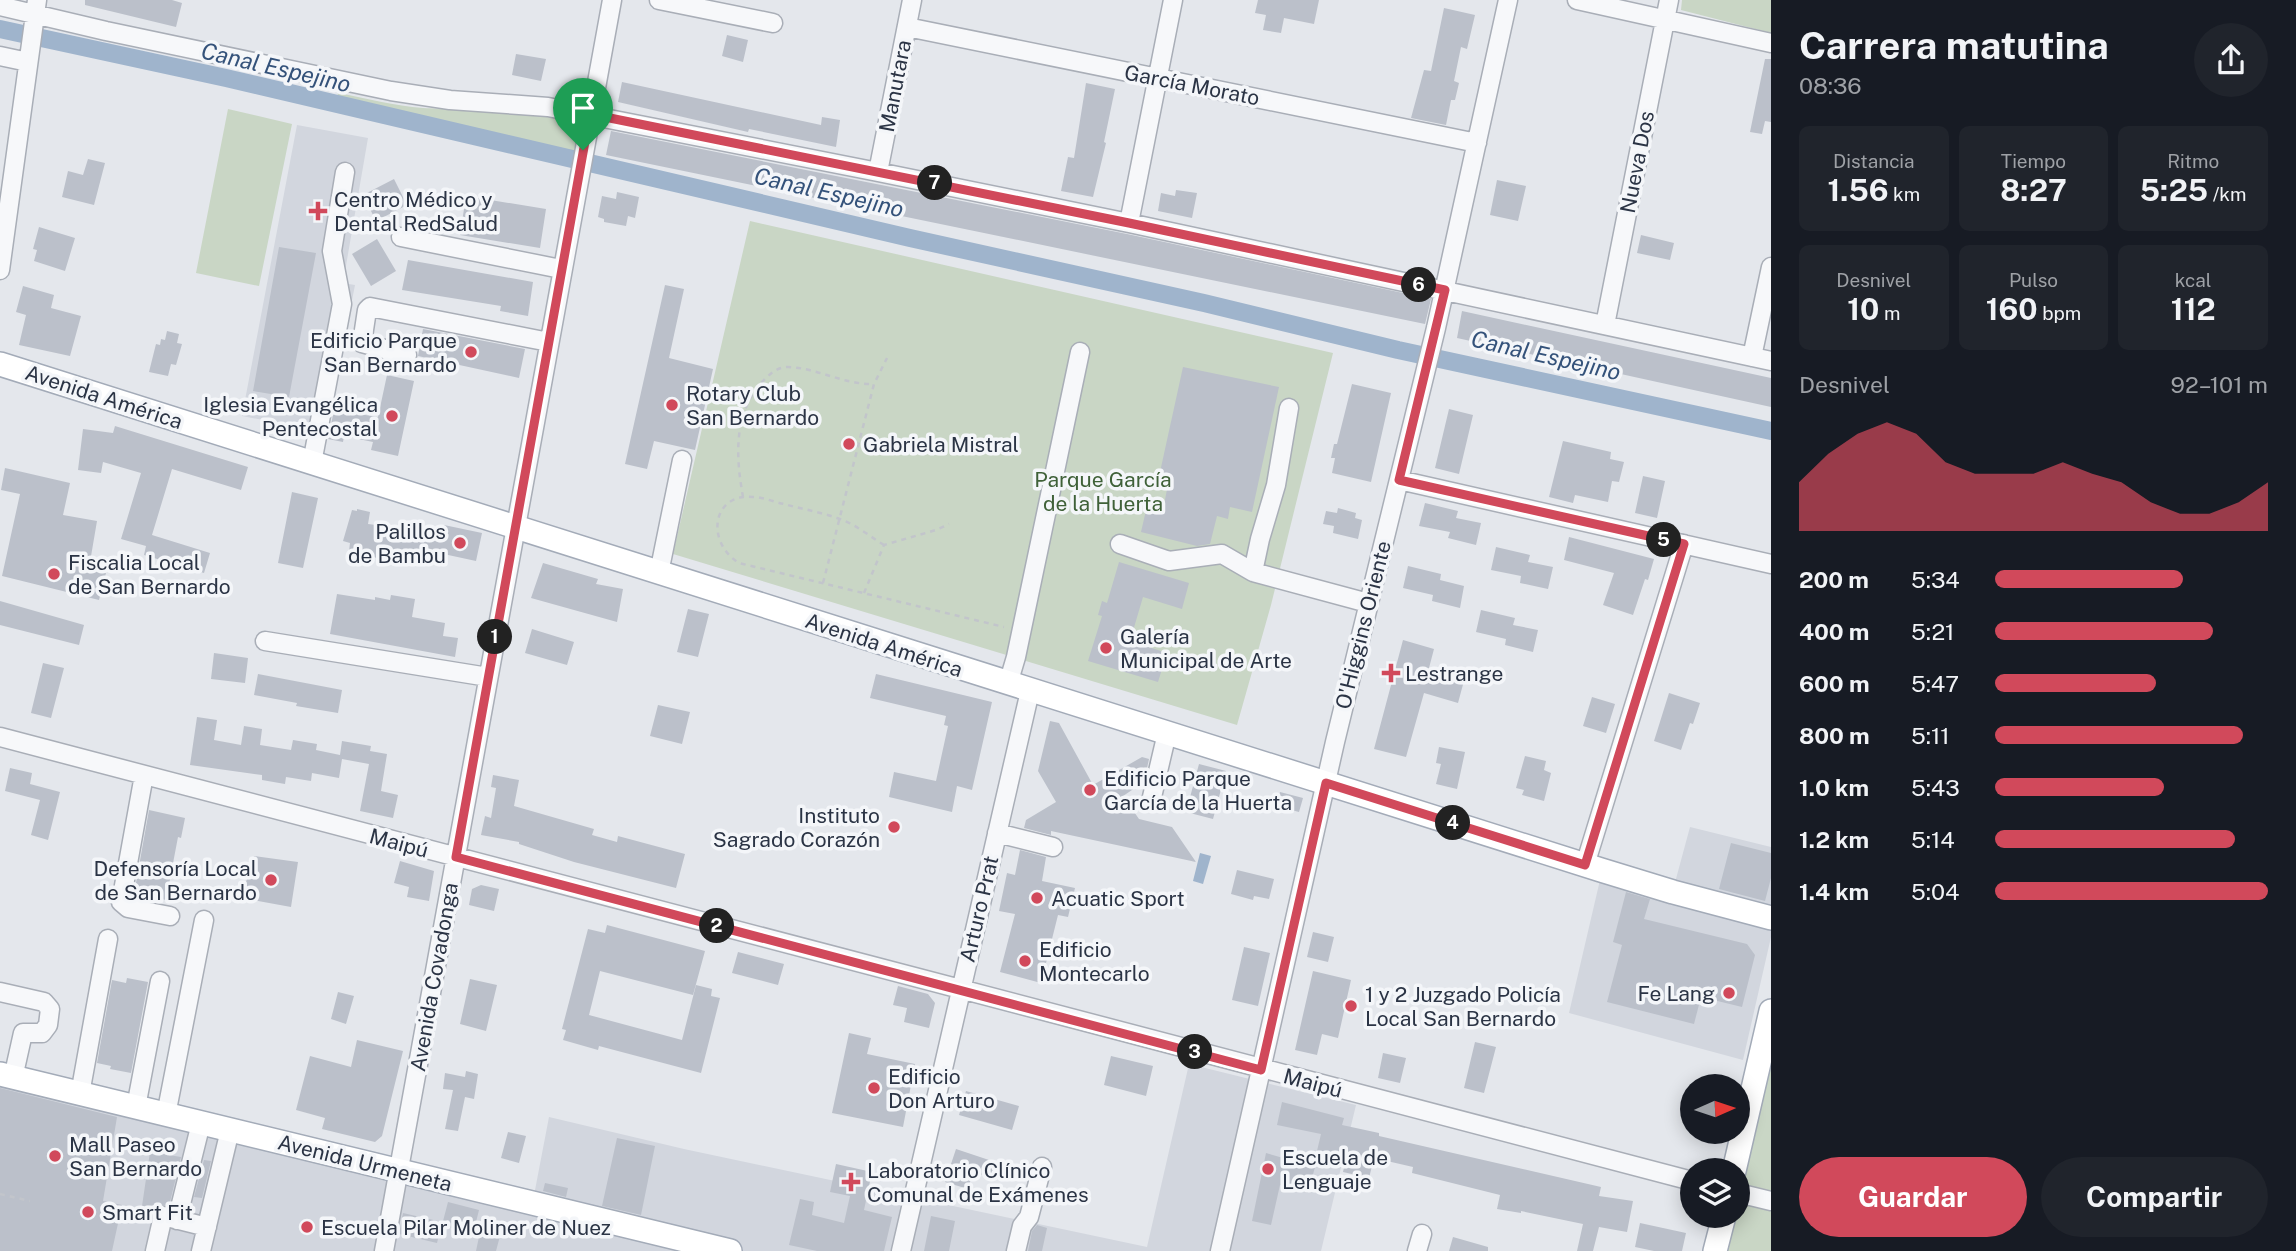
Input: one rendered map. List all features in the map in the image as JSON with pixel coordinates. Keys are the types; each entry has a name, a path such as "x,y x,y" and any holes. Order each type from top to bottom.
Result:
{"main road":[{"name":"Avenida América","path":"0,364 1585,865 1771,918"},
{"path":"1737,1158 1771,1011"},
{"name":"Avenida Urmeneta","path":"7,1076 730,1251"},
{"path":"1715,1251 1721,1228"}],"street":[{"name":"Avenida Covadonga","path":"384,1251 612,0"},
{"path":"659,0 773,23"},
{"name":"Manutara","path":"878,172 912,0"},
{"path":"1129,223 1173,0"},
{"name":"O'Higgins Oriente","path":"1220,1251 1368,603 1445,290 1508,0"},
{"path":"1577,0 1771,43"},
{"name":"Nueva Dos","path":"1605,325 1669,0"},
{"path":"0,6 391,91 471,102 534,105 590,114 1129,223 1771,361"},
{"path":"0,270 35,12"},
{"name":"García Morato","path":"907,27 1477,142"},
{"path":"0,56 29,60"},
{"path":"312,463 342,304 332,251 345,172"},
{"path":"401,237 561,269"},
{"path":"1752,357 1771,267"},
{"path":"407,355 362,343 370,307 548,342"},
{"name":"Arturo Prat","path":"901,1251 997,833 1019,687 1021,631 1080,352"},
{"path":"1253,572 1276,485 1289,408"},
{"path":"659,573 682,460"},
{"path":"1399,480 1771,564"},
{"path":"1120,544 1170,561 1222,554 1253,572 1368,603"},
{"path":"1585,865 1684,544"},
{"path":"265,641 488,677"},
{"path":"1152,797 1167,733"},
{"name":"Maipú","path":"0,737 1680,1178"},
{"path":"144,775 121,902 128,908 170,916"},
{"path":"997,833 1053,847"},
{"path":"166,1115 204,920"},
{"path":"79,1094 108,939"},
{"path":"136,1107 160,981"},
{"path":"0,992 44,1002 50,1009 48,1025 42,1033 23,1033 7,1076"},
{"path":"177,1220 201,1123"},
{"path":"201,1251 230,1130"},
{"path":"1016,1251 1022,1226 1029,1217 1042,1167"},
{"path":"1750,1196 1771,1201"},
{"path":"155,1251 163,1216 207,1227"}],"path":[{"path":"823,583 874,384 887,358"},
{"path":"743,497 738,465 740,426 746,405 770,374 781,368 792,367 845,382 874,384"},
{"path":"949,524 884,545 838,518 753,496 728,503 719,518 717,530 723,550 739,563 1021,631"},
{"path":"864,593 884,545"},
{"path":"0,1194 30,1201"}],"shaded area":[{"name":"Centro Médico y Dental RedSalud","path":"297,125 368,138 343,283 355,285 326,432 242,416"},
{"path":"1690,827 1771,847 1771,937 1743,1060 1569,1013 1600,880 1670,901"},
{"path":"1189,1064 1356,1105 1321,1251 0,1251 0,1082 531,1211 549,1117 684,1149 1147,1247"}],"green space":[{"path":"1682,0 1771,0 1771,33 1681,10"},
{"path":"338,93 412,107 542,113 572,122 577,128 577,140 574,152 336,103"},
{"path":"228,109 292,124 259,286 196,273"},
{"name":"Parque García de la Huerta","path":"750,221 1333,353 1271,605 1237,725 673,554"},
{"path":"1771,1047 1771,1251 1723,1251 1728,1228 1750,1228 1750,1158 1745,1158"}],"water":[{"path":"1200,853 1211,856 1203,884 1193,881"}],"building":[{"path":"85,0 172,0 182,3 176,27 85,5"},
{"path":"1258,0 1319,0 1314,24 1284,18 1281,33 1263,30 1266,15 1255,13"},
{"path":"1444,8 1475,15 1467,49 1461,47 1454,81 1459,83 1455,100 1451,100 1446,125 1411,118 1424,70 1431,71"},
{"path":"727,35 748,40 743,62 722,56"},
{"path":"516,54 546,59 541,81 512,75"},
{"path":"1765,59 1771,59 1771,122 1765,121 1762,134 1750,132"},
{"path":"622,82 821,125 822,117 840,120 836,147 749,129 748,132 618,102"},
{"path":"1086,83 1115,89 1093,197 1061,191 1068,157 1074,158"},
{"path":"611,131 1127,234 1431,299 1425,324 606,155"},
{"path":"88,159 105,163 94,205 62,197 68,171 83,175"},
{"path":"394,179 407,205 376,221 363,195"},
{"path":"1497,180 1526,186 1518,221 1490,215"},
{"path":"1176,190 1197,193 1192,218 1158,211 1161,193 1175,196"},
{"path":"617,192 639,197 635,218 628,216 626,226 604,222 604,219 598,217 602,196 616,199"},
{"path":"466,196 546,209 540,248 460,235"},
{"path":"39,227 75,238 65,271 34,261 37,250 33,249"},
{"path":"1641,235 1674,243 1670,260 1637,253"},
{"path":"377,239 396,271 371,286 352,254"},
{"path":"279,247 316,253 289,397 253,391"},
{"path":"408,260 533,282 528,316 500,311 501,306 402,290"},
{"name":"Rotary Club San Bernardo","path":"665,285 684,289 669,358 713,369 695,450 654,441 647,469 625,464"},
{"path":"23,286 54,295 51,308 81,316 70,356 19,345 26,315 16,312"},
{"path":"1462,311 1771,378 1771,407 1457,338"},
{"name":"Edificio Parque San Bernardo","path":"423,329 525,349 519,378 418,356"},
{"path":"167,331 179,334 177,343 182,344 176,365 171,364 168,376 149,372 156,344 160,345 161,339 165,340"},
{"path":"1183,367 1279,387 1252,512 1230,507 1228,519 1217,516 1210,544 1197,546 1141,532 1147,506 1163,510 1170,474 1160,472"},
{"name":"Iglesia Evangélica Pentecostal","path":"387,375 414,381 398,456 371,450 373,442 344,436 343,442 328,439 334,410 378,417"},
{"path":"1352,384 1391,393 1371,482 1332,473 1334,444 1337,444"},
{"path":"1449,409 1473,415 1459,474 1435,468"},
{"path":"115,426 248,467 241,490 172,469 152,535 210,553 204,573 144,555 146,546 121,539 141,473 103,462 101,473 78,470 83,429 113,433"},
{"path":"1563,441 1611,452 1610,459 1624,462 1619,482 1612,481 1608,502 1575,495 1573,503 1549,497"},
{"path":"5,468 70,483 63,515 97,521 89,568 106,573 99,600 2,576 20,494 1,490"},
{"path":"1643,476 1665,481 1657,518 1635,513"},
{"path":"292,492 318,498 303,568 278,563"},
{"path":"1425,503 1458,511 1456,518 1481,523 1476,545 1448,538 1450,532 1419,526"},
{"path":"1338,508 1356,513 1355,518 1362,520 1358,539 1333,533 1334,526 1323,524 1326,511 1337,513"},
{"path":"352,510 370,512 368,524 443,531 444,525 482,533 476,561 425,550 417,551 416,564 349,551 350,543 343,541"},
{"path":"1569,537 1654,559 1633,615 1603,605 1614,573 1564,560"},
{"path":"1496,547 1530,555 1528,562 1553,567 1548,589 1520,583 1521,576 1491,570"},
{"path":"1119,562 1189,583 1182,609 1143,597 1130,641 1167,653 1158,682 1088,661 1102,616 1098,615 1102,601 1107,603"},
{"path":"543,563 598,579 596,584 623,589 617,622 531,598"},
{"path":"1408,566 1441,574 1440,580 1464,586 1460,608 1432,601 1433,595 1403,588"},
{"path":"337,594 375,600 375,597 390,600 391,595 415,599 412,617 445,623 443,636 458,638 455,657 330,634"},
{"path":"0,601 84,625 79,645 0,625"},
{"path":"688,609 709,614 698,657 677,652"},
{"path":"1481,610 1515,618 1513,625 1538,630 1533,652 1505,645 1506,639 1476,632"},
{"path":"532,629 574,642 567,665 525,653"},
{"path":"1403,640 1434,649 1429,668 1465,677 1458,703 1424,693 1406,757 1374,749"},
{"path":"214,653 248,658 245,683 211,679"},
{"path":"43,663 64,668 51,718 31,713"},
{"path":"258,674 342,690 338,713 254,695"},
{"path":"876,674 992,702 972,790 957,786 952,812 889,797 894,772 936,781 948,726 944,725 946,716 870,698"},
{"path":"1669,693 1700,703 1681,750 1654,741"},
{"path":"1592,697 1615,704 1606,733 1583,726"},
{"path":"658,705 690,712 682,744 650,736"},
{"path":"197,717 217,720 214,740 241,745 244,726 262,729 260,745 291,750 293,740 317,744 316,750 340,755 342,741 371,746 370,751 387,754 381,791 398,795 393,818 360,811 369,764 342,759 339,778 312,773 311,781 286,777 285,784 262,780 262,775 190,765"},
{"name":"Edificio Parque García de la Huerta","path":"1050,721 1059,723 1093,785 1142,757 1149,759 1144,782 1123,796 1139,819 1172,827 1196,862 1051,831 1051,835 1024,828 1026,820 1056,802 1038,771"},
{"path":"1439,747 1465,752 1457,789 1436,784 1441,764 1436,763"},
{"path":"1525,756 1546,761 1544,770 1551,773 1544,801 1522,795 1524,790 1516,788"},
{"path":"1199,764 1226,771 1213,819 1186,812"},
{"path":"10,768 32,773 30,784 60,792 48,840 31,835 40,800 5,791"},
{"path":"493,775 519,780 514,806 594,829 592,835 617,842 618,836 685,854 676,888 574,862 519,842 481,835 485,816 491,818 496,788 491,787"},
{"path":"1280,792 1303,798 1299,812 1276,806"},
{"path":"149,810 185,818 181,838 178,837 166,900 134,894"},
{"path":"1731,843 1771,853 1771,878 1765,901 1719,889"},
{"path":"1020,850 1046,857 1042,881 1075,888 1068,917 1058,915 1041,983 1000,972 1015,914 999,911 1007,873 1015,875"},
{"name":"Defensoría Local de San Bernardo","path":"254,856 298,862 291,907 241,898"},
{"path":"400,861 434,871 429,901 407,897 409,887 394,883"},
{"path":"1237,870 1274,879 1269,899 1254,896 1253,900 1231,894"},
{"path":"481,885 499,889 494,911 469,905 472,889"},
{"path":"1626,892 1650,899 1644,919 1747,944 1755,955 1742,1007 1701,997 1694,1024 1607,1002 1622,945 1613,942"},
{"path":"607,925 705,951 693,995 600,971 589,1015 682,1040 696,985 712,989 711,996 720,998 701,1073 599,1046 598,1050 563,1040 566,1030 562,1029 588,929 605,933"},
{"path":"1313,932 1334,937 1328,962 1307,957"},
{"path":"1244,947 1270,953 1258,1006 1232,1000"},
{"path":"738,952 784,964 778,985 732,973"},
{"path":"1313,971 1351,980 1338,1038 1322,1034 1317,1055 1295,1050"},
{"path":"127,978 148,982 131,1073 97,1063 112,980 126,983"},
{"path":"470,979 497,985 486,1031 460,1024"},
{"path":"898,986 928,994 935,1003 929,1028 904,1022 907,1008 893,1005"},
{"path":"338,992 354,996 346,1024 331,1019"},
{"name":"Edificio Don Arturo","path":"849,1033 871,1038 867,1054 915,1064 903,1127 832,1113"},
{"path":"357,1040 403,1051 382,1136 375,1142 322,1129 325,1118 296,1110 310,1056 351,1067"},
{"path":"1475,1042 1496,1047 1484,1093 1464,1088"},
{"path":"1383,1053 1406,1058 1400,1083 1378,1078"},
{"path":"1111,1056 1153,1066 1146,1096 1104,1085"},
{"path":"466,1071 478,1074 474,1099 465,1097 458,1131 445,1129 453,1090 443,1089 445,1073 465,1077"},
{"name":"Mall Paseo San Bernardo","path":"0,1088 117,1117 103,1201 122,1205 112,1251 0,1251"},
{"path":"966,1091 1019,1106 1012,1130 959,1115"},
{"path":"1282,1102 1344,1118 1342,1125 1379,1133 1379,1136 1601,1187 1599,1196 1633,1201 1627,1232 1599,1227 1593,1251 1577,1251 1583,1224 1521,1211 1497,1209 1500,1195 1412,1173 1413,1167 1374,1158 1369,1178 1343,1172 1346,1158 1317,1151 1321,1134 1277,1125"},
{"path":"508,1132 526,1136 519,1163 501,1158"},
{"path":"617,1138 655,1146 641,1215 602,1206"},
{"path":"956,1149 998,1163 993,1178 973,1172 968,1189 945,1182"},
{"path":"150,1152 181,1157 169,1206 142,1206"},
{"path":"1266,1153 1315,1167 1308,1193 1280,1185 1271,1225 1252,1221"},
{"path":"204,1160 211,1161 202,1198 194,1197"},
{"path":"836,1164 872,1172 864,1210 892,1217 884,1251 817,1251 789,1245 800,1199 814,1202 812,1215 844,1223 850,1196 830,1192"},
{"path":"545,1183 568,1188 566,1197 543,1191"},
{"path":"448,1202 479,1210 473,1234 442,1225"},
{"path":"403,1213 442,1222 437,1243 399,1234"},
{"path":"931,1216 955,1221 949,1251 924,1251"},
{"path":"1640,1223 1686,1233 1682,1251 1654,1251 1635,1247"},
{"path":"1037,1225 1047,1228 1042,1251 1028,1251 1032,1231"},
{"path":"480,1232 500,1236 496,1251 476,1251"},
{"path":"1453,1237 1488,1247 1488,1251 1449,1251"}],"waterway":[{"name":"Canal Espejino","path":"0,29 226,78 1398,350 1771,431"}],"place":[{"name":"Centro Médico y Dental RedSalud","path":"318,211"},
{"name":"Edificio Parque San Bernardo","path":"471,352"},
{"name":"Rotary Club San Bernardo","path":"672,405"},
{"name":"Iglesia Evangélica Pentecostal","path":"392,416"},
{"name":"Gabriela Mistral","path":"849,444"},
{"name":"Palillos de Bambu","path":"460,543"},
{"name":"Fiscalia Local de San Bernardo","path":"54,574"},
{"name":"Galería Municipal de Arte","path":"1106,648"},
{"name":"Lestrange","path":"1391,673"},
{"name":"Edificio Parque García de la Huerta","path":"1090,790"},
{"name":"Instituto Sagrado Corazón","path":"894,827"},
{"name":"Defensoría Local de San Bernardo","path":"271,880"},
{"name":"Acuatic Sport","path":"1037,898"},
{"name":"Edificio Montecarlo","path":"1025,961"},
{"name":"Fe Lang","path":"1729,993"},
{"name":"1 y 2 Juzgado Policía Local San Bernardo","path":"1351,1006"},
{"name":"Edificio Don Arturo","path":"874,1088"},
{"name":"Mall Paseo San Bernardo","path":"55,1156"},
{"name":"Escuela de Lenguaje","path":"1268,1169"},
{"name":"Laboratorio Clínico Comunal de Exámenes","path":"851,1182"},
{"name":"Smart Fit","path":"88,1212"},
{"name":"Escuela Pilar Moliner de Nuez","path":"307,1227"}],"route":[{"path":"590,114 1445,290 1399,480 1684,544 1585,865 1326,783 1261,1070 456,857 583,150 590,114"}]}
